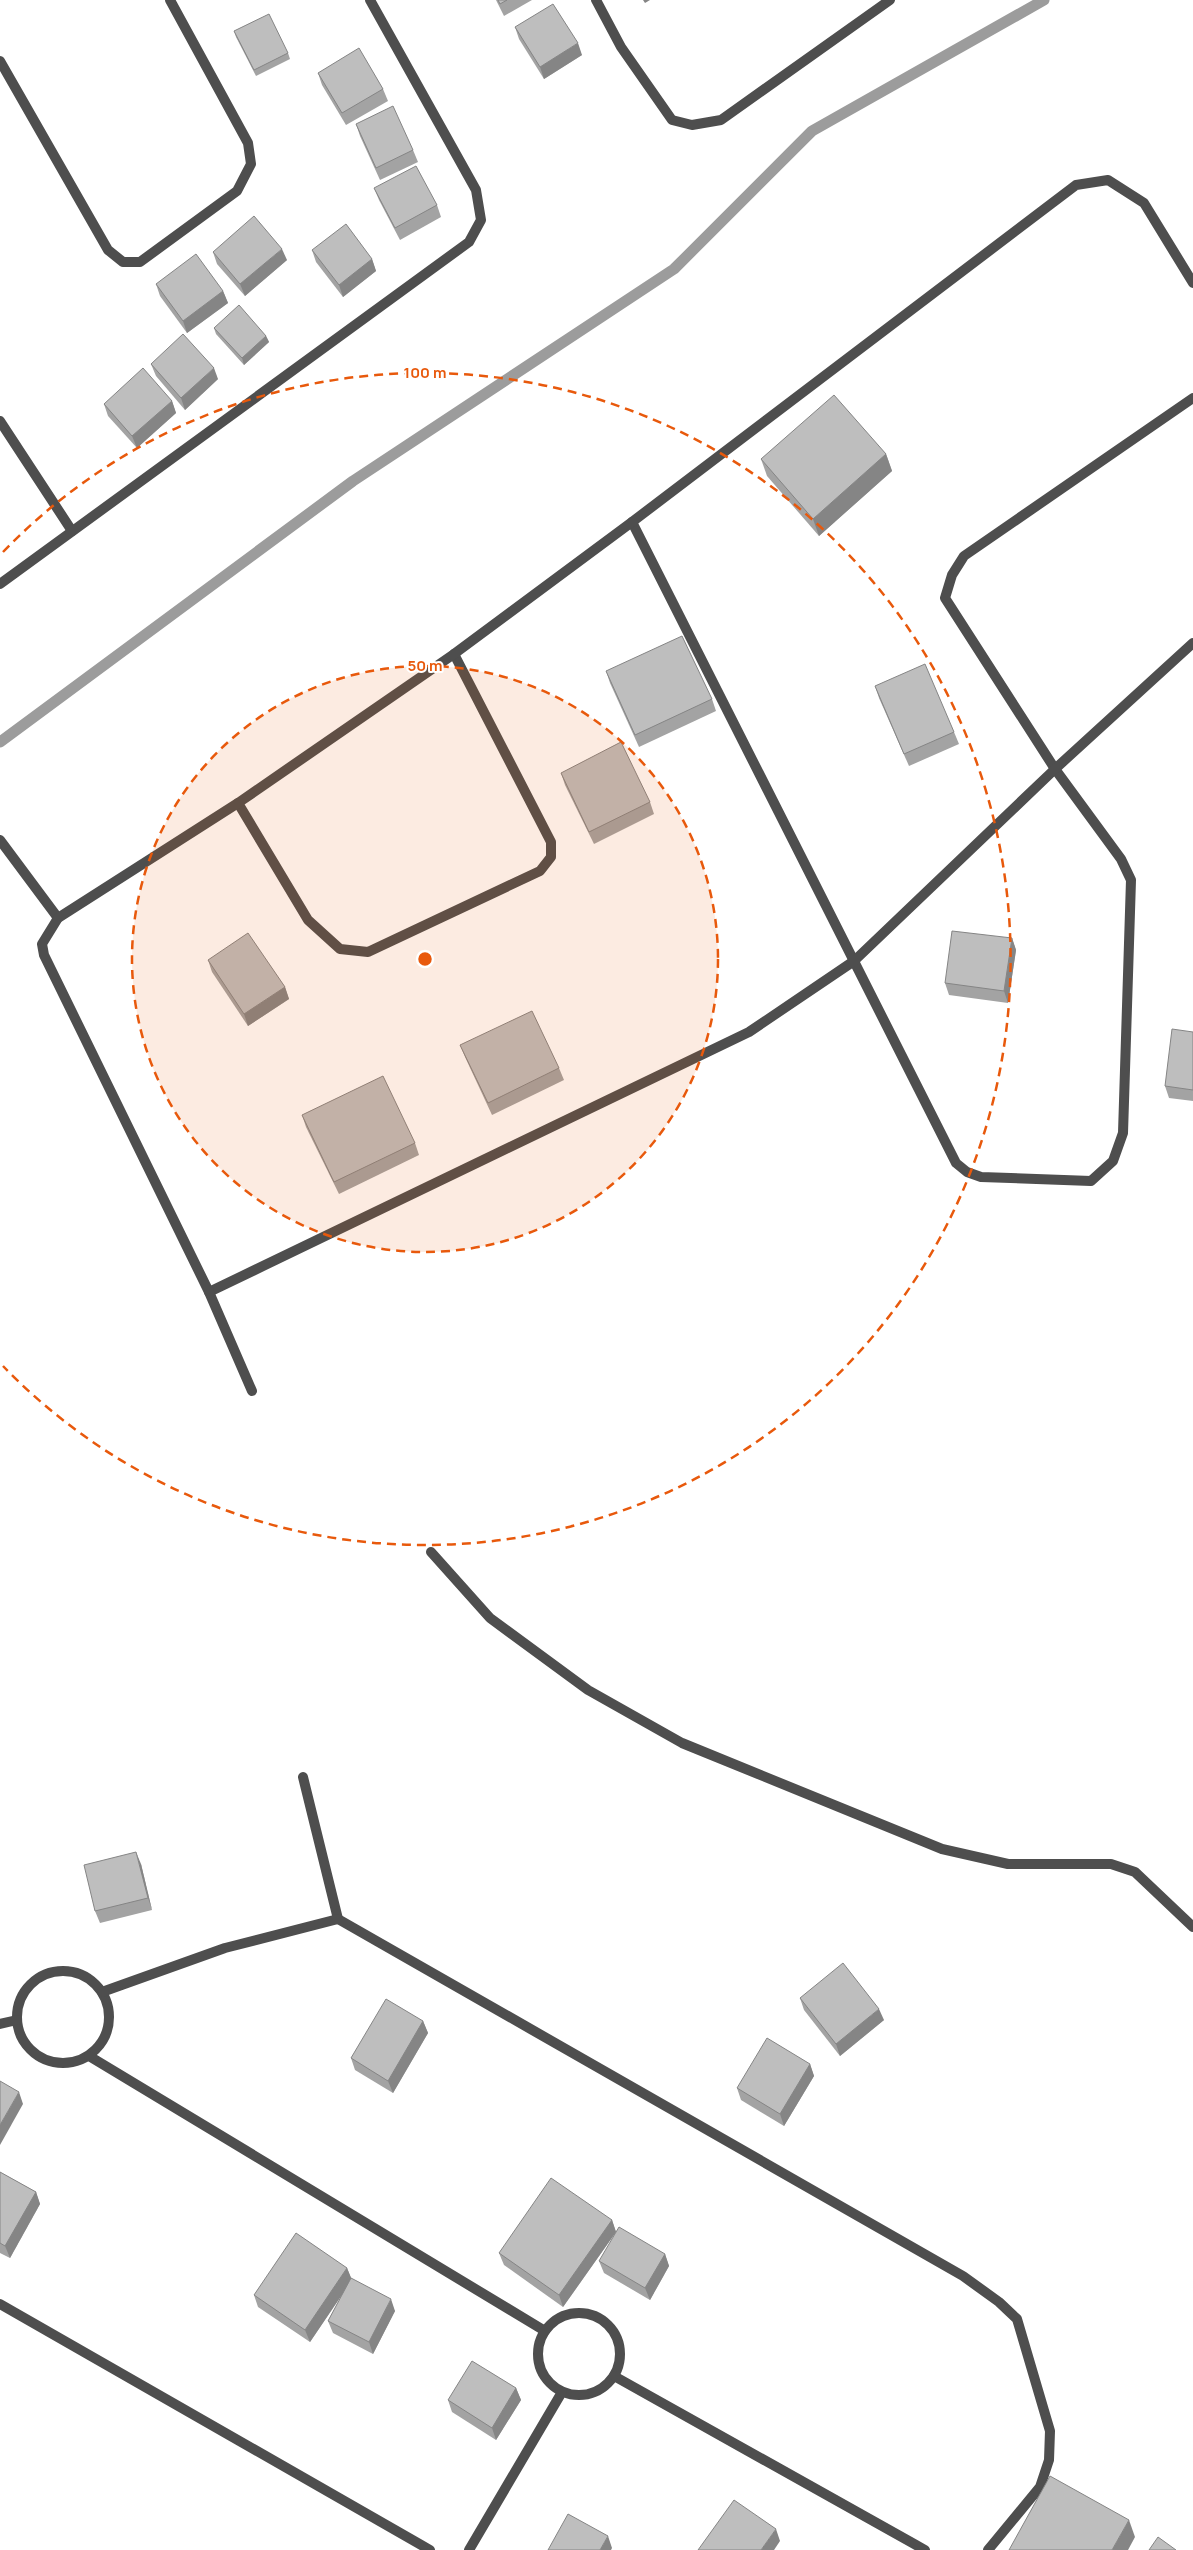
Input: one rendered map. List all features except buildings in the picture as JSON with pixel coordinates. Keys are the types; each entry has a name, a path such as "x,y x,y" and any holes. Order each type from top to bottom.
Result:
{"street":[{"path":"0,61 108,250 123,262 140,262 237,191 251,164 248,142 170,0"},
{"path":"0,584 469,242 481,220 476,190 370,0"},
{"path":"596,0 621,46 672,120 692,125 721,120 890,0"},
{"path":"252,1392 210,1292 44,955 42,944 58,918 238,803 454,654 632,522 1076,185 1108,180 1144,203 1193,283"},
{"path":"632,522 956,1163 967,1172 981,1177 1091,1181 1113,1161 1123,1133 1131,880 1121,859 1055,769 945,598 952,575 964,556 1193,398"},
{"path":"0,421 72,531"},
{"path":"210,1292 749,1032 854,961 1055,769 1193,643"},
{"path":"238,803 308,920 340,949 368,952 540,872 551,857 551,842 454,654"},
{"path":"0,840 58,918"},
{"path":"431,1552 490,1618 588,1690 682,1742 942,1849 1008,1864 1111,1864 1134,1872 1193,1927"},
{"path":"303,1777 338,1919"},
{"path":"102,1992 225,1948 338,1919 963,2276 999,2302 1017,2319 1050,2431 1049,2460 1040,2487 988,2550"},
{"path":"64,1970 92,1980 102,1992 108,2004 108,2026 100,2046 89,2056 77,2062 63,2064 49,2061 37,2055 27,2046 20,2033 17,2020 19,2005 25,1991 36,1980 49,1973 64,1970"},
{"path":"0,2024 17,2020"},
{"path":"89,2056 545,2331"},
{"path":"0,2304 430,2550"},
{"path":"581,2313 595,2316 607,2324 616,2336 620,2349 619,2363 614,2376 596,2392 585,2395 562,2392 550,2384 542,2372 538,2359 539,2344 545,2331 554,2322 567,2315 581,2313"},
{"path":"614,2376 925,2550"},
{"path":"469,2550 562,2392"}],"waterway":[{"path":"0,742 353,481 674,269 812,131 1044,0"}]}
